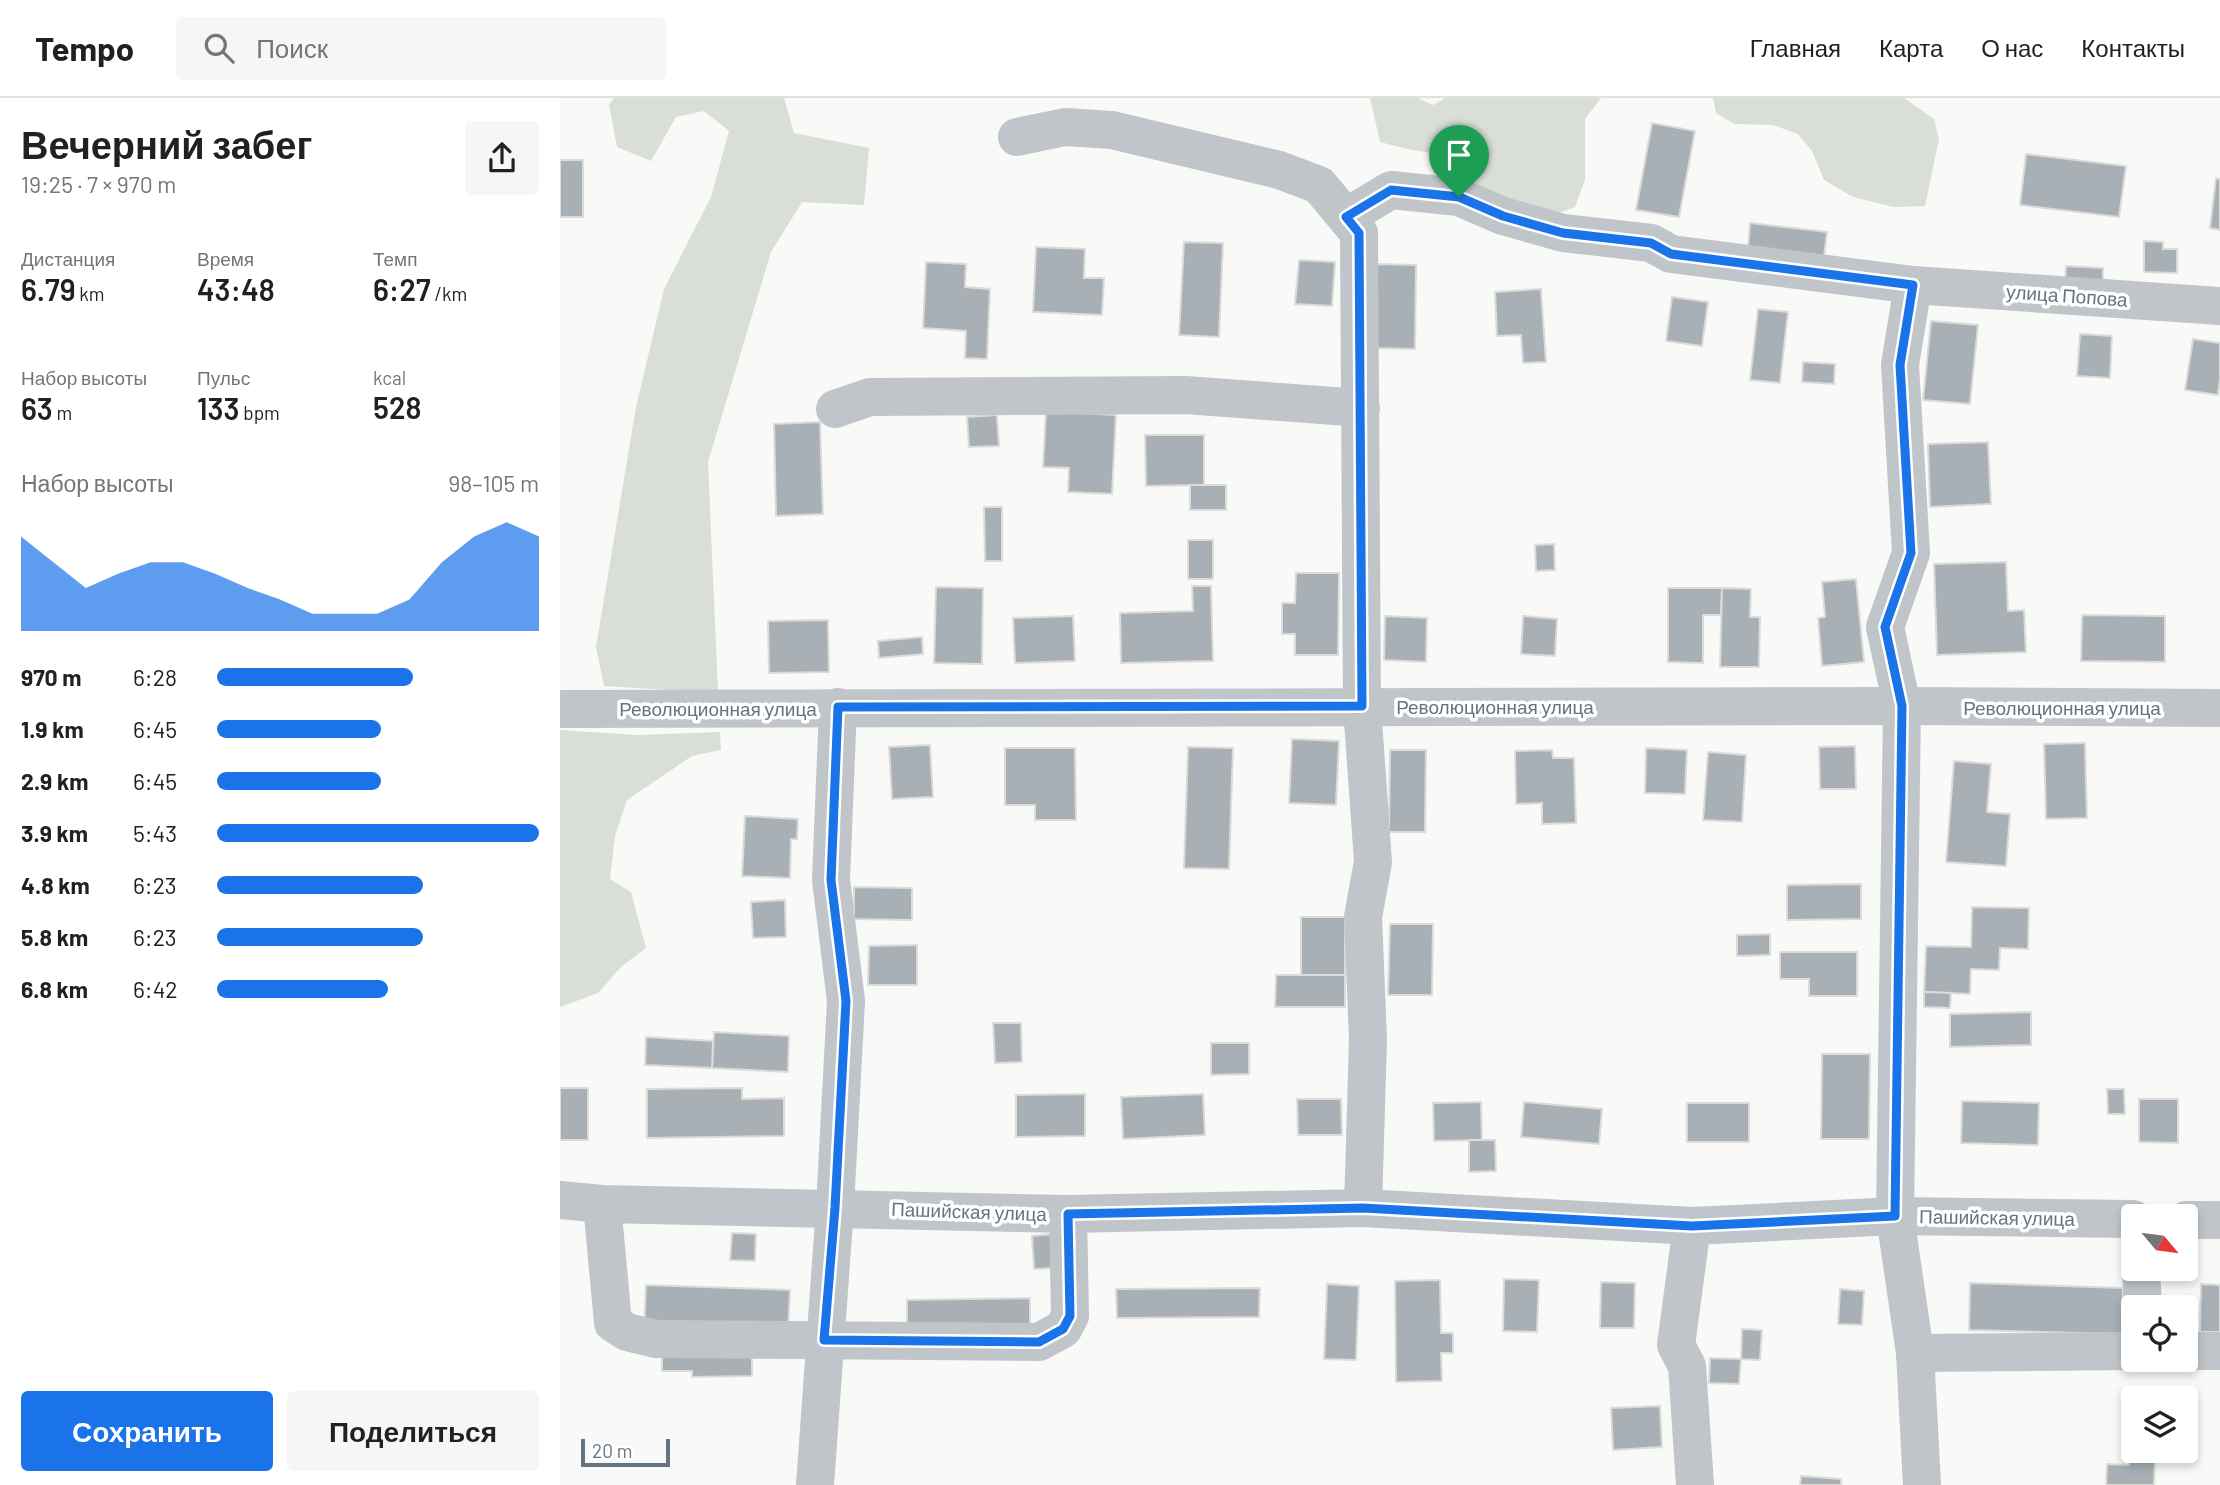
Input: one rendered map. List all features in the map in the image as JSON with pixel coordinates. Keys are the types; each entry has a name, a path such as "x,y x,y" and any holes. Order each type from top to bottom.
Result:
{"street":[{"path":"1017,138 1065,127 1111,130 1279,170 1320,185 1359,233 1362,706 1373,862 1363,917 1368,1038 1363,1208"},
{"name":"улица Попова","path":"1346,217 1391,190 1459,197 1503,216 1563,233 1651,243 1671,254 1913,285 2220,306"},
{"path":"1913,285 1900,365 1911,553 1885,627 1902,706 1895,1216 1915,1353 1922,1485"},
{"path":"835,409 870,397 1185,395 1361,408"},
{"name":"Революционная улица","path":"560,709 1362,706 2220,708"},
{"path":"814,1485 835,1208 846,1001 831,880 838,707"},
{"name":"Пашийская улица","path":"560,1200 602,1204 1068,1214 1363,1208 1692,1226 1895,1216 2121,1219"},
{"path":"602,1204 613,1323 627,1332 656,1339 1039,1342 1063,1329 1070,1316 1068,1214"},
{"path":"2198,1220 2220,1220"},
{"path":"1692,1226 1676,1345 1687,1366 1695,1485"},
{"path":"1915,1353 2121,1351"},
{"path":"2198,1351 2220,1351"}],"shaded area":[{"path":"614,98 784,98 794,133 869,148 864,205 802,202 771,252 708,462 718,693 604,686 596,647 636,407 664,289 711,197 729,131 704,111 676,117 651,161 617,147 609,105"},
{"path":"1370,98 1418,98 1433,105 1445,98 1601,98 1585,119 1585,180 1575,207 1545,218 1507,210 1449,156 1380,142"},
{"path":"1713,98 1904,98 1934,119 1939,139 1925,206 1894,207 1853,197 1824,180 1812,151 1798,134 1773,125 1734,124 1716,113"},
{"path":"560,730 637,735 720,732 721,750 692,756 627,800 615,836 610,879 631,892 646,948 622,966 598,993 560,1007"}],"building":[{"path":"1652,123 1695,131 1679,217 1636,210"},
{"path":"2026,154 2126,166 2119,217 2020,205"},
{"path":"560,160 583,160 583,217 560,217"},
{"path":"2216,178 2220,179 2220,230 2210,228"},
{"path":"1750,223 1827,232 1824,257 1748,248"},
{"path":"2144,241 2163,242 2163,249 2177,249 2177,273 2144,272"},
{"path":"1184,242 1223,243 1219,337 1179,335"},
{"path":"1036,247 1085,249 1084,278 1104,278 1102,315 1033,312"},
{"path":"1299,260 1335,262 1332,306 1295,304"},
{"path":"926,262 966,264 965,287 990,289 987,359 965,358 966,331 923,328"},
{"path":"1376,264 1416,265 1415,349 1375,348"},
{"path":"2066,266 2103,268 2103,286 2065,284"},
{"path":"1541,289 1546,362 1523,363 1521,335 1497,336 1495,292"},
{"path":"1672,297 1708,302 1702,346 1666,341"},
{"path":"1758,309 1788,312 1780,383 1750,380"},
{"path":"1931,321 1978,325 1970,404 1923,400"},
{"path":"2080,334 2112,336 2110,378 2077,376"},
{"path":"2193,339 2220,343 2218,395 2185,390"},
{"path":"1803,362 1835,364 1834,384 1802,382"},
{"path":"1046,411 1116,415 1112,494 1068,492 1069,468 1043,467"},
{"path":"997,415 999,446 969,447 967,417"},
{"path":"820,422 823,514 776,516 774,424"},
{"path":"1145,435 1204,435 1204,485 1146,486"},
{"path":"1988,442 1991,504 1930,507 1928,444"},
{"path":"1190,485 1226,485 1226,510 1190,510"},
{"path":"984,507 1002,507 1002,561 985,561"},
{"path":"1188,540 1213,540 1213,579 1188,579"},
{"path":"1554,544 1555,570 1536,571 1535,545"},
{"path":"2006,562 2008,611 2024,610 2026,652 1937,655 1934,564"},
{"path":"1296,573 1339,573 1338,655 1295,655 1295,634 1282,634 1282,603 1295,603"},
{"path":"1856,579 1864,662 1822,666 1818,618 1825,617 1822,582"},
{"path":"1192,586 1211,586 1213,661 1121,663 1120,613 1193,611"},
{"path":"936,587 983,588 982,664 934,663"},
{"path":"1668,588 1722,588 1721,615 1703,615 1703,663 1668,662"},
{"path":"1722,588 1751,589 1750,617 1760,617 1759,667 1720,667"},
{"path":"2082,615 2165,616 2165,662 2081,661"},
{"path":"1073,616 1075,661 1015,663 1013,618"},
{"path":"1385,616 1427,618 1426,662 1384,660"},
{"path":"1523,616 1557,619 1555,656 1521,654"},
{"path":"828,620 829,672 769,673 768,621"},
{"path":"922,637 923,654 879,658 878,641"},
{"path":"1292,739 1339,741 1336,805 1289,803"},
{"path":"2085,743 2087,818 2046,819 2044,744"},
{"path":"930,745 933,797 892,799 889,747"},
{"path":"1855,746 1856,789 1820,789 1819,747"},
{"path":"1188,747 1233,748 1229,869 1184,868"},
{"path":"1005,748 1075,748 1076,820 1035,820 1035,805 1005,805"},
{"path":"1646,748 1687,750 1685,794 1645,793"},
{"path":"1390,750 1426,750 1425,832 1389,832"},
{"path":"1552,750 1553,758 1574,758 1576,823 1542,824 1542,803 1516,804 1515,751"},
{"path":"1708,752 1746,755 1742,822 1703,820"},
{"path":"1954,761 1991,764 1987,812 2010,814 2006,866 1946,862"},
{"path":"745,816 798,819 797,839 791,839 790,878 742,876"},
{"path":"1861,884 1861,919 1787,920 1787,885"},
{"path":"854,887 912,888 912,920 854,919"},
{"path":"785,900 786,937 753,938 751,902"},
{"path":"1972,907 2029,908 2028,949 2000,948 1999,970 1971,969 1970,994 1924,992 1926,946 1971,947"},
{"path":"1301,917 1345,917 1345,975 1301,975"},
{"path":"1390,924 1433,924 1432,995 1388,995"},
{"path":"1770,934 1770,955 1737,956 1737,935"},
{"path":"917,945 917,985 868,985 869,946"},
{"path":"1780,952 1857,952 1857,996 1809,996 1809,979 1780,979"},
{"path":"1276,975 1345,975 1345,1007 1275,1007"},
{"path":"1924,992 1951,993 1950,1008 1924,1007"},
{"path":"2031,1012 2031,1045 1950,1047 1950,1014"},
{"path":"993,1023 1021,1023 1022,1062 995,1063"},
{"path":"714,1032 789,1036 788,1072 712,1068"},
{"path":"646,1037 713,1041 712,1068 645,1065"},
{"path":"1211,1043 1249,1043 1249,1074 1211,1075"},
{"path":"1822,1054 1870,1054 1869,1139 1821,1139"},
{"path":"560,1088 588,1088 588,1140 560,1140"},
{"path":"742,1088 742,1099 784,1098 784,1136 647,1138 647,1089"},
{"path":"2107,1089 2124,1089 2125,1114 2108,1114"},
{"path":"1085,1094 1085,1136 1016,1137 1016,1095"},
{"path":"1203,1094 1205,1135 1123,1139 1121,1097"},
{"path":"1297,1099 1341,1099 1342,1135 1298,1135"},
{"path":"2139,1099 2178,1099 2178,1143 2139,1142"},
{"path":"1962,1101 2039,1103 2038,1145 1961,1143"},
{"path":"1481,1102 1482,1140 1434,1141 1433,1103"},
{"path":"1524,1102 1602,1109 1599,1144 1521,1137"},
{"path":"1687,1103 1749,1103 1749,1142 1687,1142"},
{"path":"1469,1140 1495,1140 1496,1171 1469,1172"},
{"path":"732,1233 756,1234 755,1261 730,1260"},
{"path":"1052,1234 1054,1268 1034,1269 1032,1236"},
{"path":"1504,1279 1539,1280 1537,1332 1503,1331"},
{"path":"1440,1280 1441,1333 1453,1333 1453,1353 1441,1353 1442,1381 1396,1382 1395,1281"},
{"path":"1601,1282 1635,1283 1634,1328 1600,1328"},
{"path":"1970,1283 2123,1288 2121,1334 1969,1330"},
{"path":"1327,1284 1359,1286 1356,1360 1324,1359"},
{"path":"2201,1284 2220,1285 2220,1332 2200,1332"},
{"path":"646,1285 790,1290 788,1334 644,1329"},
{"path":"1260,1288 1259,1317 1117,1318 1116,1289"},
{"path":"1840,1289 1864,1291 1862,1325 1838,1324"},
{"path":"1030,1298 1030,1333 907,1335 907,1300"},
{"path":"1742,1329 1762,1330 1760,1360 1741,1359"},
{"path":"662,1351 752,1351 752,1376 692,1377 692,1371 662,1371"},
{"path":"1710,1358 1741,1359 1739,1384 1709,1383"},
{"path":"1660,1406 1662,1447 1613,1450 1611,1408"},
{"path":"2155,1463 2154,1485 2106,1485 2107,1464"},
{"path":"1801,1476 1841,1479 1841,1485 1800,1485"}],"route":[{"path":"1391,190 1459,197 1503,216 1563,233 1651,243 1671,254 1913,285 1900,365 1911,553 1885,627 1902,706 1895,1216 1692,1226 1363,1208 1068,1214 1070,1316 1063,1329 1039,1342 824,1340 835,1208 846,1001 831,880 838,707 1362,706 1359,233 1346,217 1391,190"}]}
